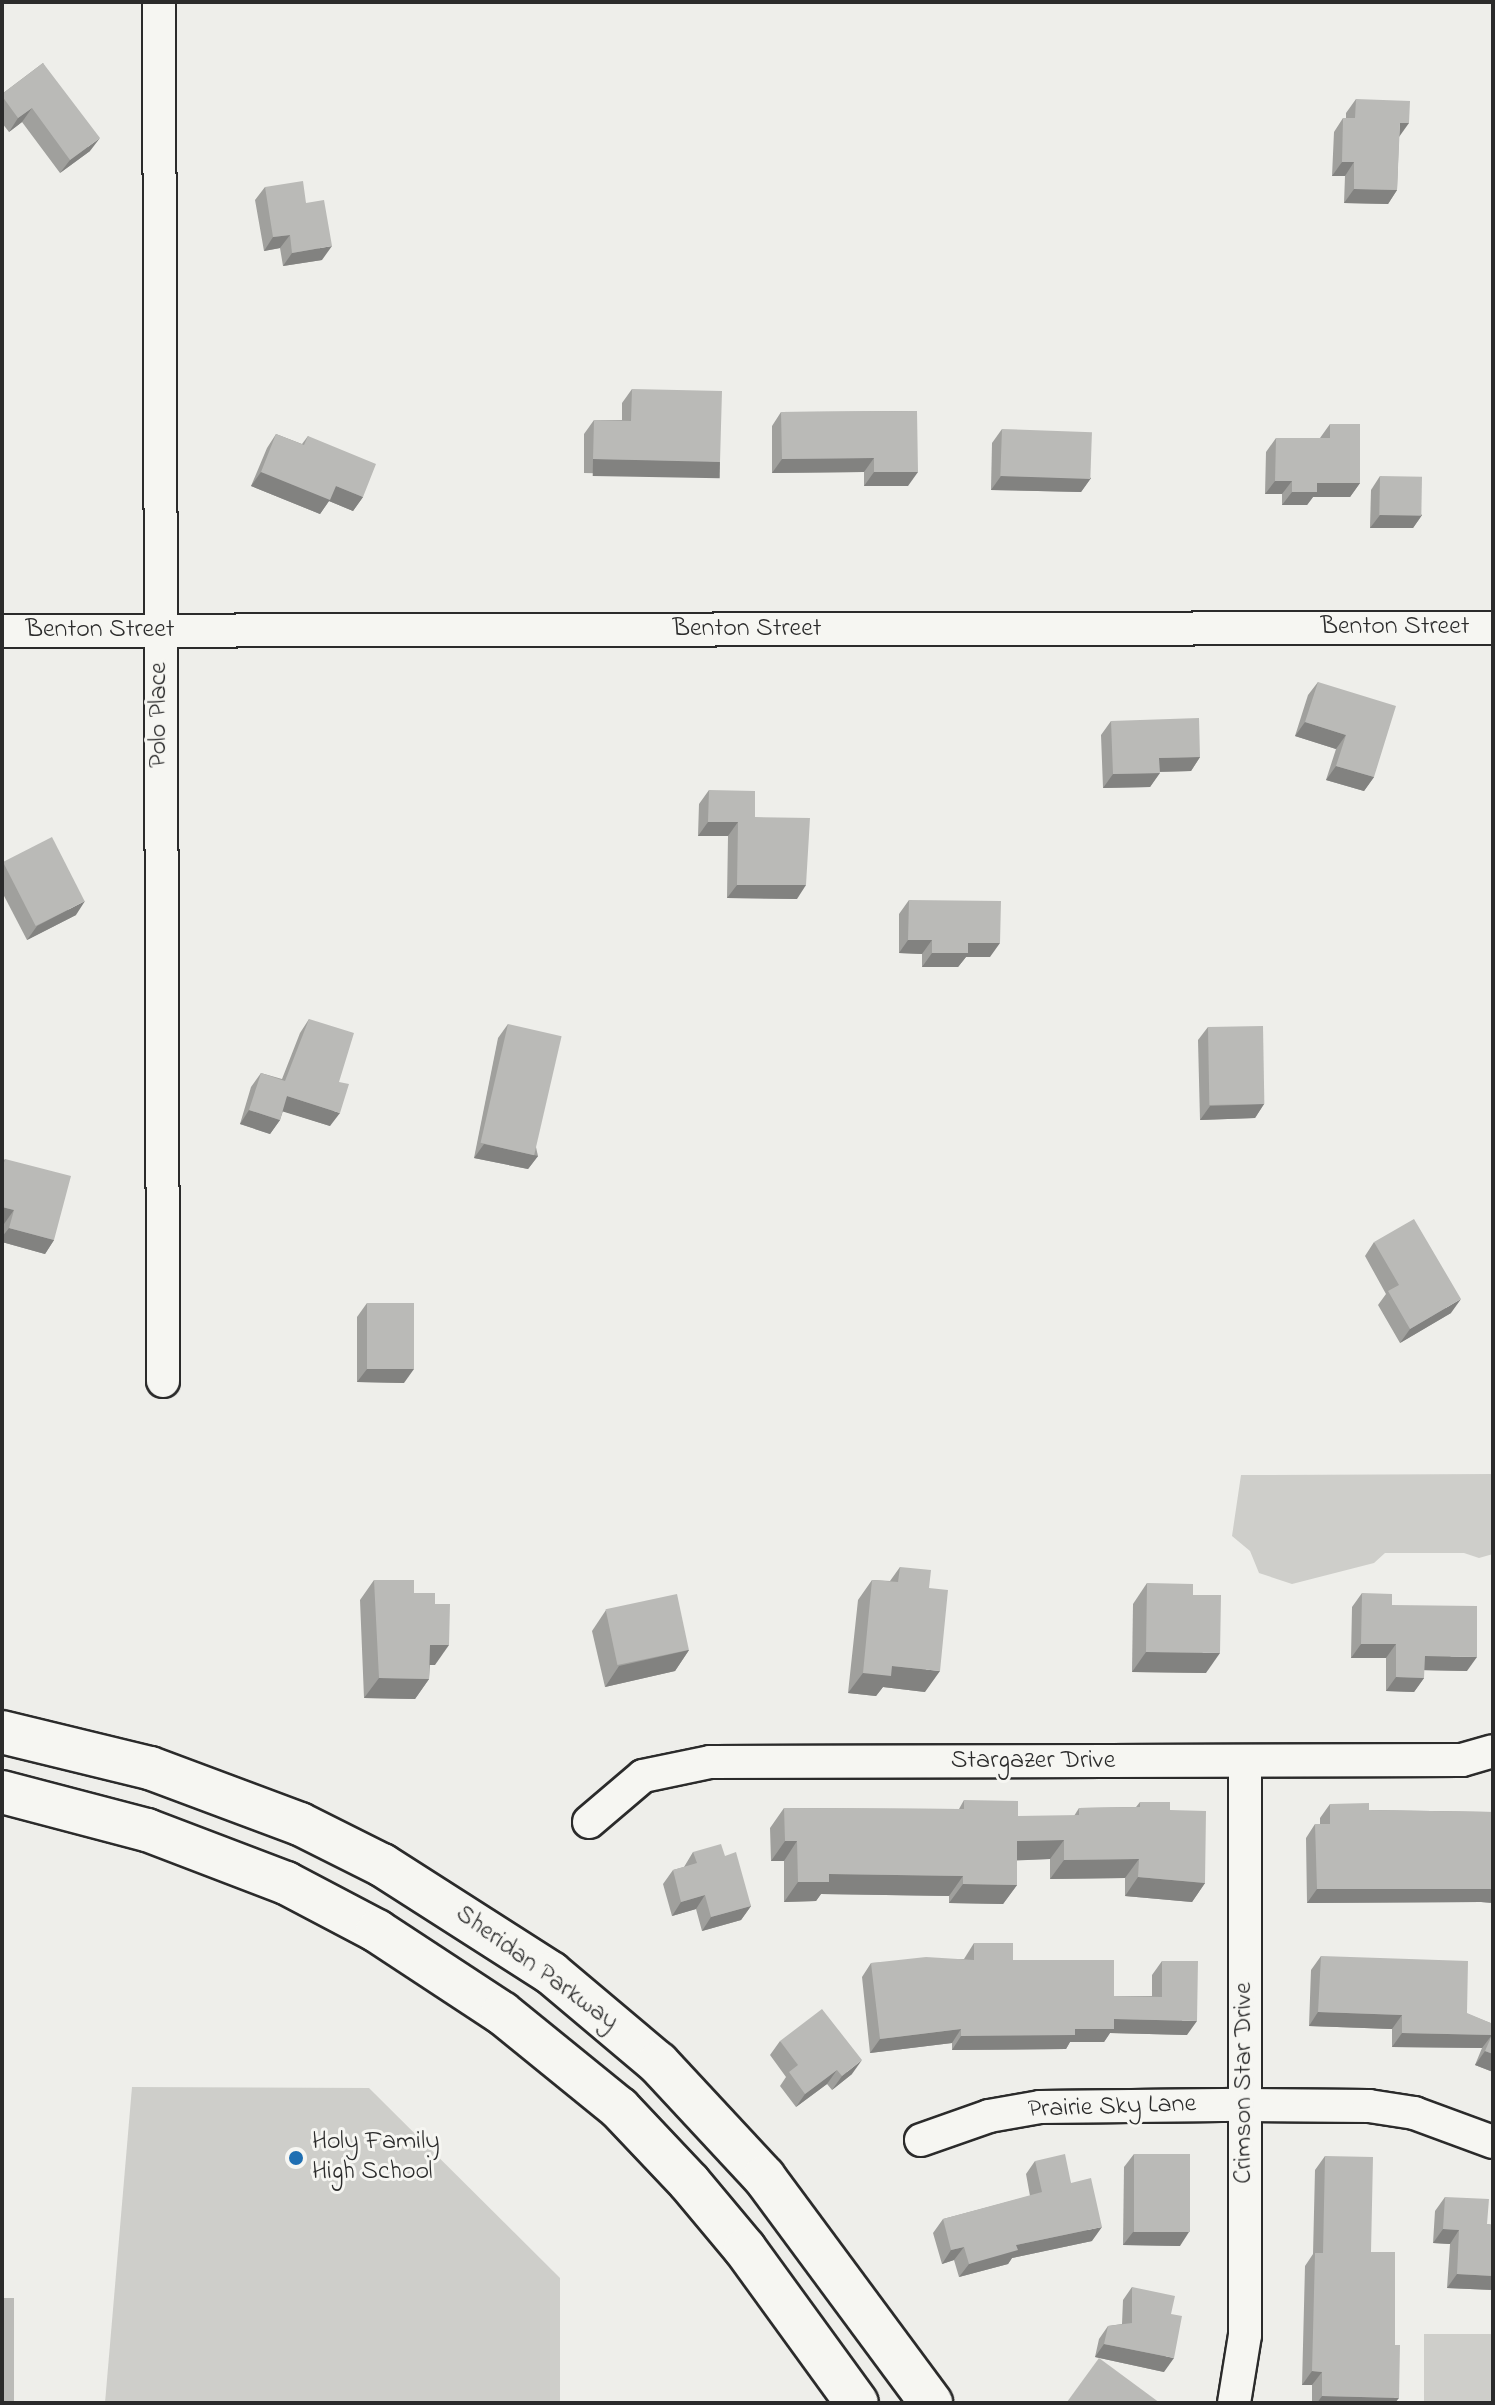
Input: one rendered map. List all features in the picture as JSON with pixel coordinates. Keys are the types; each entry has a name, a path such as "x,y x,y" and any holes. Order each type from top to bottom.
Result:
{"main road":[{"name":"Sheridan Parkway","path":"2,1732 150,1768 300,1824 395,1872 551,1973 658,2063 756,2167 931,2403"},
{"path":"2,1792 124,1822 275,1878 377,1931 502,2013 619,2108 689,2182 857,2403"}],"street":[{"name":"Polo Place","path":"159,2 163,1381"},
{"name":"Benton Street","path":"2,631 1493,628"},
{"name":"Stargazer Drive","path":"589,1822 643,1776 710,1762 1462,1760 1493,1751"},
{"name":"Crimson Star Drive","path":"1234,2403 1245,2335 1245,1762"},
{"name":"Prairie Sky Lane","path":"921,2140 989,2116 1040,2107 1245,2105 1369,2106 1414,2113 1493,2142"}],"shaded area":[{"path":"1493,1474 1493,1554 1479,1558 1464,1553 1385,1553 1374,1563 1292,1584 1259,1573 1250,1551 1232,1536 1241,1475"},
{"path":"132,2087 369,2088 560,2278 560,2403 105,2403"},
{"path":"1424,2334 1493,2334 1493,2403 1424,2403"}],"building":[{"path":"43,63 100,138 70,160 32,108 18,118 2,96"},
{"path":"1356,99 1410,101 1409,123 1400,123 1397,190 1354,189 1354,162 1342,162 1343,118 1355,118"},
{"path":"303,181 306,203 324,200 332,246 292,253 290,235 273,237 265,187"},
{"path":"632,389 722,391 720,462 593,459 594,420 631,421"},
{"path":"917,411 918,472 874,472 874,458 782,459 781,412"},
{"path":"1330,424 1360,424 1360,483 1317,483 1317,492 1292,492 1292,481 1275,481 1276,438 1330,438"},
{"path":"1002,429 1092,432 1090,479 1000,476"},
{"path":"276,434 304,445 308,436 376,464 363,497 336,486 330,500 261,472"},
{"path":"1380,476 1422,477 1421,516 1379,515"},
{"path":"1318,682 1396,706 1374,777 1336,766 1346,735 1305,722"},
{"path":"1199,718 1200,757 1159,758 1160,773 1113,774 1111,721"},
{"path":"709,790 755,791 755,817 810,818 806,885 737,885 738,822 708,822"},
{"path":"52,837 85,901 36,926 3,862"},
{"path":"909,900 1001,901 1000,943 968,943 968,953 932,953 932,940 908,940"},
{"path":"309,1019 354,1033 339,1082 349,1084 340,1113 287,1096 280,1120 249,1110 261,1073 285,1081"},
{"path":"508,1024 562,1036 534,1155 481,1143"},
{"path":"1263,1026 1264,1104 1209,1105 1208,1027"},
{"path":"5,1159 71,1176 54,1240 9,1228 14,1210 2,1207"},
{"path":"1414,1219 1461,1299 1410,1329 1388,1291 1399,1285 1374,1242"},
{"path":"367,1303 414,1303 414,1369 367,1369"},
{"path":"900,1567 931,1570 929,1588 948,1590 940,1671 892,1666 891,1676 863,1673 872,1580 898,1582"},
{"path":"374,1580 414,1580 414,1593 435,1593 435,1604 450,1604 449,1645 430,1645 429,1679 379,1678"},
{"path":"1147,1583 1193,1584 1193,1595 1221,1595 1220,1653 1146,1652"},
{"path":"1362,1593 1392,1594 1392,1605 1477,1606 1477,1657 1425,1656 1424,1678 1396,1677 1396,1644 1361,1644"},
{"path":"677,1594 689,1650 617,1665 606,1609"},
{"path":"964,1800 1018,1801 1018,1816 1079,1815 1079,1808 1140,1807 1140,1802 1170,1802 1170,1810 1206,1811 1205,1883 1138,1877 1139,1859 1064,1860 1064,1840 1017,1841 1017,1885 963,1884 963,1876 829,1874 829,1882 798,1882 797,1841 785,1841 784,1808 964,1809"},
{"path":"1369,1803 1369,1810 1493,1812 1493,1889 1317,1889 1315,1824 1330,1824 1330,1804"},
{"path":"721,1844 725,1856 736,1852 751,1906 711,1917 705,1895 681,1902 673,1870 697,1863 693,1852"},
{"path":"974,1943 1013,1943 1013,1960 1114,1960 1114,1996 1162,1997 1162,1961 1198,1961 1197,2021 1114,2019 1114,2029 1075,2029 1075,2035 961,2036 961,2029 880,2039 871,1963 926,1957 974,1960"},
{"path":"1321,1956 1468,1961 1467,2013 1493,2024 1493,2054 1485,2051 1492,2035 1402,2033 1402,2015 1318,2012"},
{"path":"822,2009 862,2060 842,2076 837,2070 805,2094 789,2072 798,2065 780,2041"},
{"path":"1065,2154 1071,2183 1091,2178 1102,2227 1016,2245 1018,2250 969,2264 964,2247 951,2250 943,2219 1042,2192 1035,2161"},
{"path":"1134,2154 1190,2154 1190,2232 1134,2232"},
{"path":"1325,2156 1373,2157 1371,2252 1395,2252 1395,2345 1400,2345 1399,2398 1322,2396 1322,2372 1312,2371 1315,2253 1323,2253"},
{"path":"1445,2197 1489,2199 1487,2224 1493,2225 1493,2276 1457,2274 1459,2230 1443,2229"},
{"path":"1132,2287 1175,2296 1171,2314 1182,2316 1174,2358 1104,2344 1108,2326 1132,2323"},
{"path":"2,2298 14,2298 14,2403 2,2403"},
{"path":"1099,2358 1160,2403 1067,2403"}],"place":[{"name":"Holy Family High School","path":"296,2158"}]}
